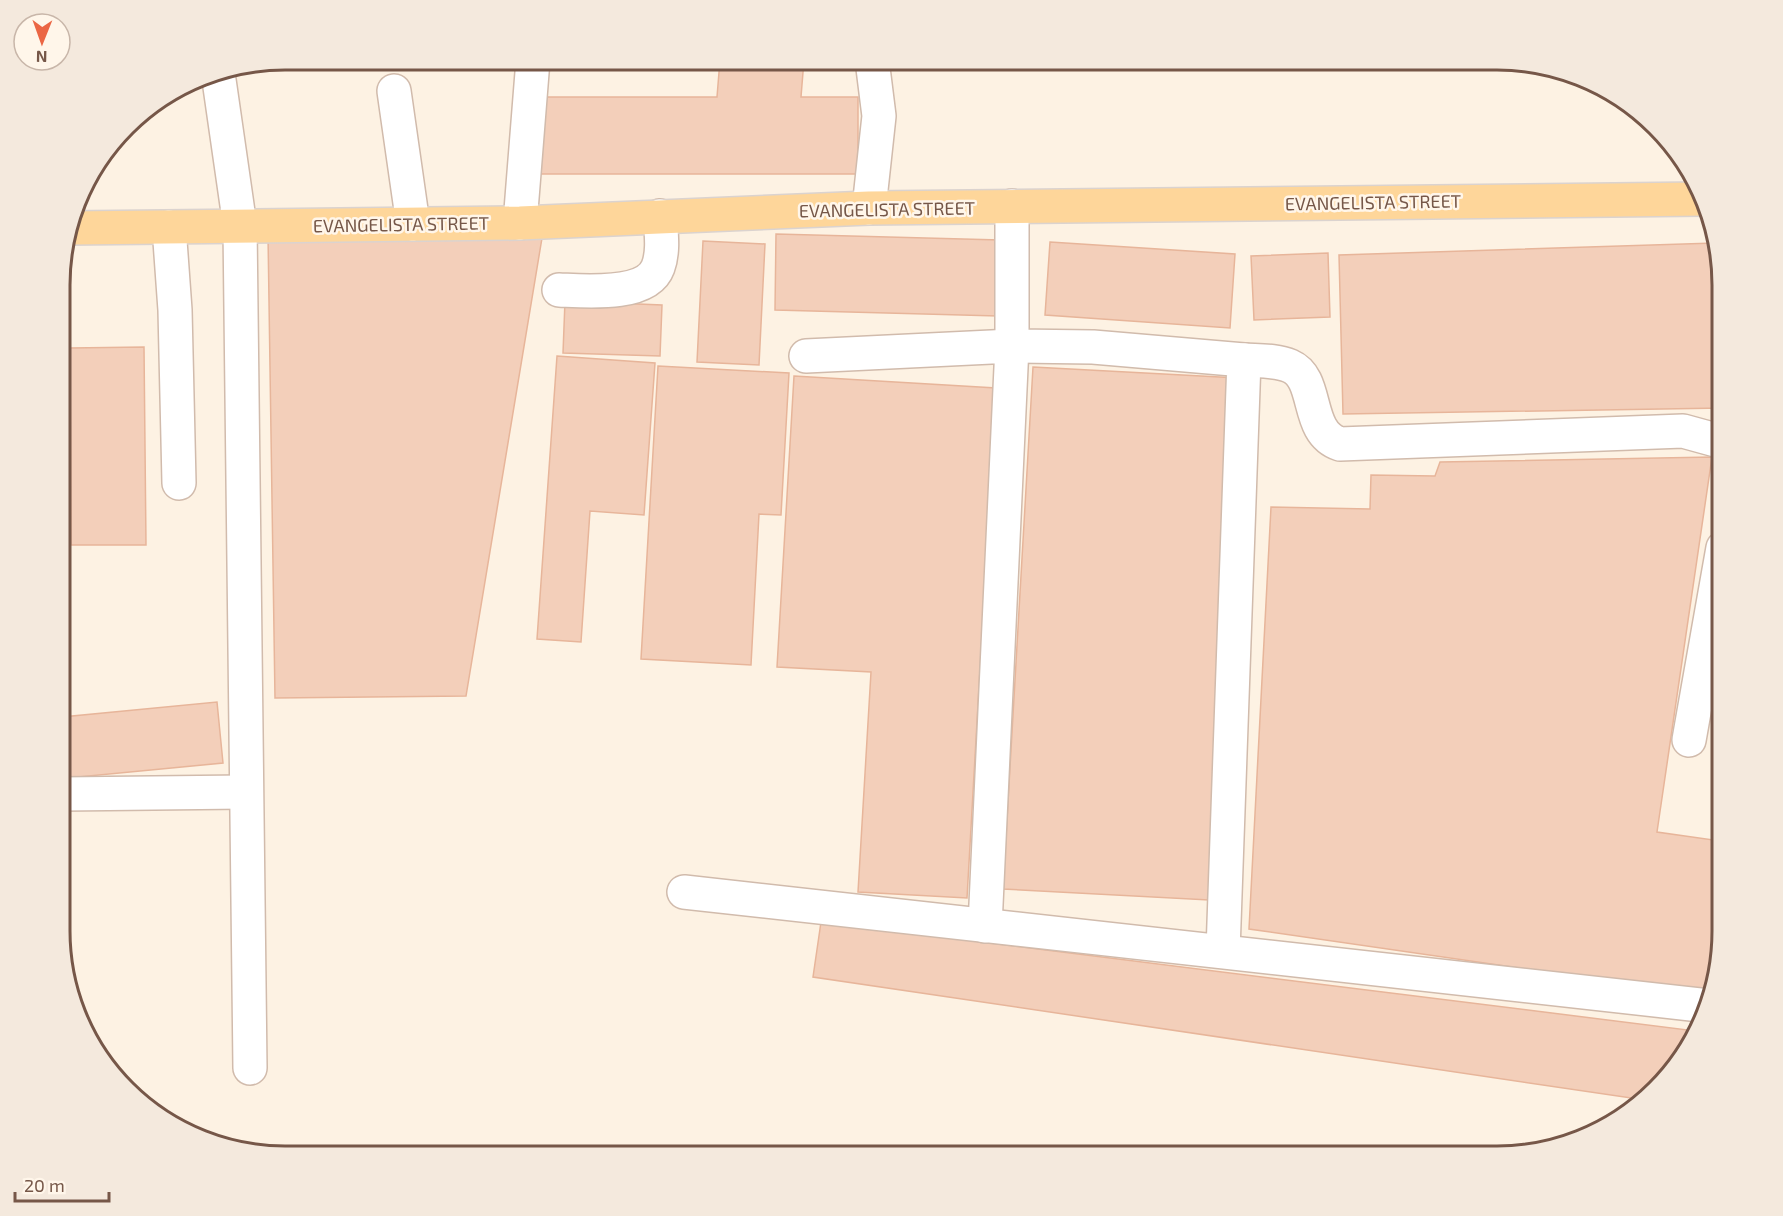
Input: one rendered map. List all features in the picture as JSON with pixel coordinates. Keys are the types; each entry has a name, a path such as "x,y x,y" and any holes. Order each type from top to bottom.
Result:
{"main road":[{"name":"EVANGELISTA STREET","path":"79,228 520,223 869,208 1694,199"}],"street":[{"path":"520,223 532,70"},
{"path":"869,208 879,116 873,70"},
{"path":"219,81 240,226 250,1068"},
{"path":"394,91 413,224"},
{"path":"985,926 1012,346 1012,206"},
{"path":"559,290 605,291 635,286 651,279 658,267 662,244 660,216"},
{"path":"169,227 175,310 179,483"},
{"path":"806,356 1012,346 1093,347 1291,366 1303,380 1320,430 1329,441 1340,444 1683,431 1712,439"},
{"path":"1223,951 1244,360"},
{"path":"1689,740 1712,610"},
{"path":"70,795 245,792"},
{"path":"684,892 1699,1005"}],"building":[{"path":"719,70 803,70 801,97 858,97 858,174 539,174 539,97 717,97"},
{"path":"776,234 1000,240 998,316 775,310"},
{"path":"268,235 542,238 466,696 275,698"},
{"path":"703,241 765,244 759,365 697,362"},
{"path":"1050,242 1235,254 1230,328 1045,315"},
{"path":"1708,243 1712,271 1712,408 1343,414 1339,255"},
{"path":"1328,253 1330,317 1254,320 1251,256"},
{"path":"565,301 662,305 660,356 563,353"},
{"path":"144,347 146,545 71,545 70,348"},
{"path":"557,356 655,363 644,515 590,511 581,642 537,639"},
{"path":"658,366 789,373 781,515 759,514 751,665 641,659"},
{"path":"1033,367 1238,378 1209,900 1003,889"},
{"path":"794,376 996,388 967,898 858,892 871,672 777,667"},
{"path":"1712,457 1657,832 1712,840 1712,945 1703,995 1249,929 1271,507 1370,509 1371,475 1435,476 1440,462"},
{"path":"217,702 223,763 70,778 70,716"},
{"path":"821,922 1688,1030 1676,1050 1650,1083 1632,1098 813,977"}]}
